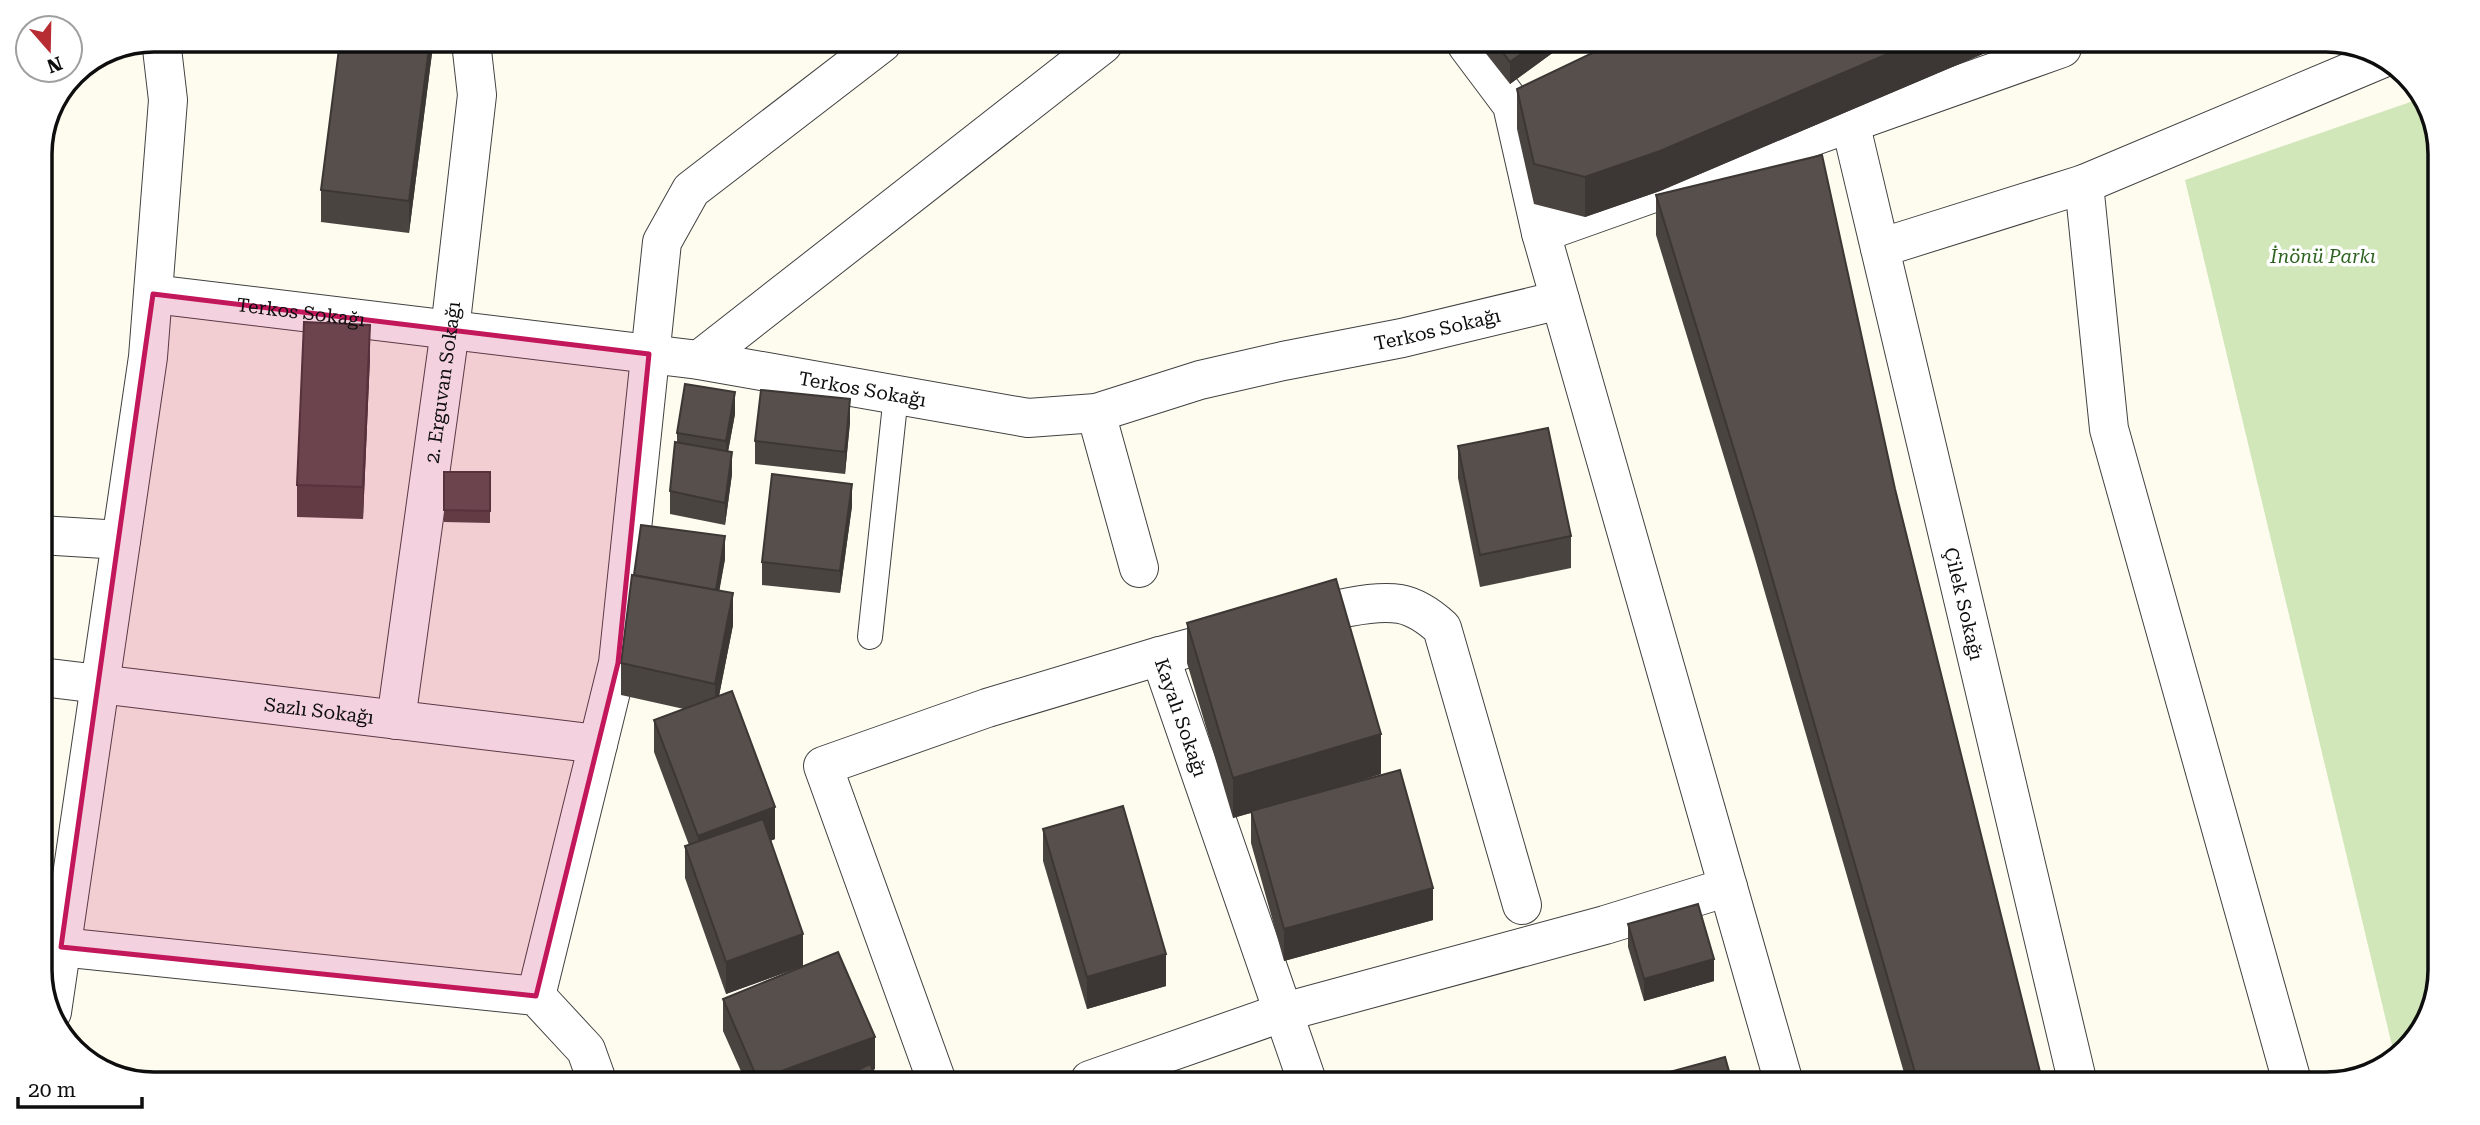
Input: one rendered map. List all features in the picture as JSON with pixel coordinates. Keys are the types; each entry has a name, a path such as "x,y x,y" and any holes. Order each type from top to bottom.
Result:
{"street":[{"path":"53,935 100,684 148,357 168,100 162,52"},
{"name":"2. Erguvan Sokağı","path":"396,720 450,330 477,95 472,52"},
{"path":"536,996 618,663 662,242 691,190 870,52"},
{"path":"699,360 1093,52"},
{"path":"1472,52 1512,105 1541,233 1781,1072"},
{"path":"1541,233 2051,52"},
{"path":"1880,248 2084,184 2371,63"},
{"path":"1512,105 1548,88"},
{"name":"Çilek Sokağı","path":"1850,122 2075,1072"},
{"path":"2084,184 2109,429 2289,1072"},
{"name":"Terkos Sokağı","path":"153,295 699,360 1028,418 1096,413 1200,380 1283,360 1402,338 1560,300"},
{"path":"1096,413 1139,568"},
{"path":"53,536 121,540"},
{"name":"Kayalı Sokağı","path":"1304,1072 1160,656 1343,609 1400,604 1419,610 1431,618 1442,628 1522,905"},
{"path":"933,1072 823,766 988,708 1160,656"},
{"name":"Sazlı Sokağı","path":"53,679 598,744"},
{"path":"1113,1072 1284,1012 1605,925 1728,887"},
{"path":"53,946 536,996 586,1050 594,1072"}],"lane":[{"path":"870,637 896,395"}],"highlighted area":[{"path":"153,294 649,354 618,663 536,996 61,947"}],"green space":[{"name":"İnönü Parkı","path":"2412,101 2426,135 2428,970 2420,1010 2406,1033 2392,1047 2185,180"}],"building":[{"path":"339,52 429,52 409,201 321,190"},
{"path":"1502,52 1524,52 1510,62"},
{"path":"1594,52 1892,52 1660,151 1585,177 1534,164 1517,89"},
{"path":"1822,155 1895,489 2040,1072 1915,1072 1754,515 1656,195"},
{"path":"304,322 370,325 363,487 297,485"},
{"path":"685,384 735,392 726,441 677,433"},
{"path":"761,390 850,399 845,452 755,441"},
{"path":"1548,428 1571,536 1480,555 1458,446"},
{"path":"675,442 732,452 725,503 670,491"},
{"path":"444,472 490,472 490,511 444,510"},
{"path":"772,474 852,484 840,571 762,562"},
{"path":"641,525 725,536 716,590 634,575"},
{"path":"632,575 733,593 715,684 621,663"},
{"path":"1336,579 1381,734 1233,778 1187,623"},
{"path":"732,691 775,807 698,836 654,720"},
{"path":"1400,770 1433,888 1284,929 1251,811"},
{"path":"1123,806 1166,954 1087,977 1043,829"},
{"path":"763,819 803,934 726,962 685,846"},
{"path":"1698,904 1714,959 1644,979 1628,924"},
{"path":"838,952 875,1037 779,1072 754,1072 723,999"},
{"path":"1725,1057 1729,1072 1670,1072"},
{"path":"870,1064 874,1072 853,1072"}]}
